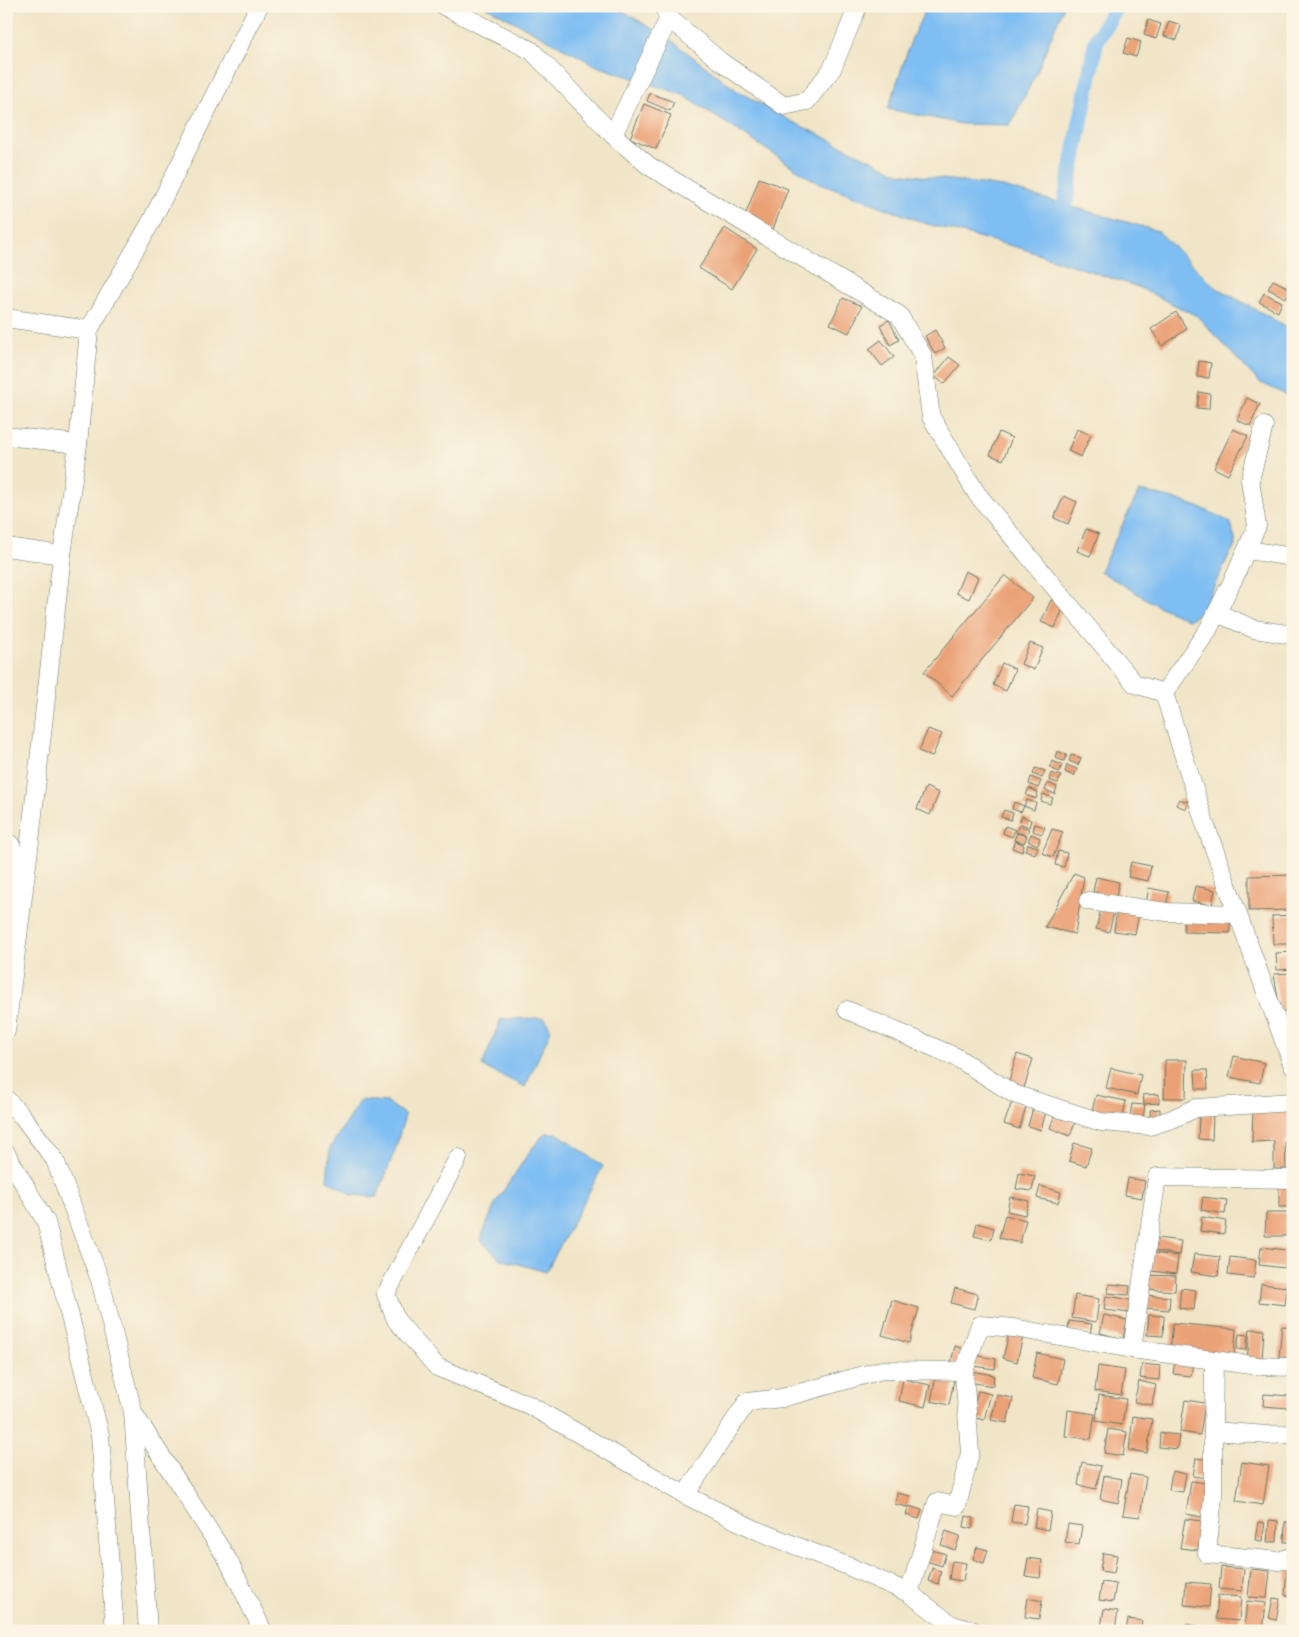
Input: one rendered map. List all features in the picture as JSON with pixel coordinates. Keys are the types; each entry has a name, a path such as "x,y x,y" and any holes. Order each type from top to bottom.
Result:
{"street":[{"path":"6,1031 62,556 78,444 89,330 151,222 259,6"},
{"path":"444,6 532,51 613,135 648,166 900,315 923,356 931,417 977,494 1135,684 1164,693"},
{"path":"613,135 630,102 665,19 784,106 807,101 832,70 858,6"},
{"path":"6,318 89,330"},
{"path":"1164,693 1208,630 1257,526 1250,480 1264,426"},
{"path":"6,436 78,444"},
{"path":"6,547 62,556"},
{"path":"1246,550 1293,557"},
{"path":"1217,613 1254,630 1293,635"},
{"path":"1164,693 1205,824 1293,1066"},
{"path":"6,842 11,845 15,860 6,925"},
{"path":"1088,901 1167,912 1238,914"},
{"path":"847,1010 956,1057 1014,1094 1101,1122 1150,1126 1196,1108 1293,1102"},
{"path":"6,1099 23,1117 55,1160 100,1280 133,1412 148,1631"},
{"path":"6,1153 46,1222 100,1435 115,1631"},
{"path":"458,1158 386,1294 396,1320 438,1367 529,1405 685,1496 756,1530 850,1567 909,1593 952,1625 974,1631"},
{"path":"1132,1349 1157,1176 1293,1179"},
{"path":"909,1593 937,1502 957,1506 960,1497 970,1453 964,1371 980,1325 1014,1328 1132,1349 1258,1366 1293,1367"},
{"path":"1214,1360 1213,1496 1207,1554 1279,1561 1293,1556"},
{"path":"685,1496 747,1402 782,1398 882,1370 964,1371"},
{"path":"133,1412 228,1560 263,1631"},
{"path":"1212,1431 1268,1435 1293,1434"}],"water":[{"path":"485,6 615,6 672,41 736,90 785,118 898,173 1003,187 1158,231 1215,287 1293,330 1293,398 1259,382 1197,316 1138,287 1020,248 927,224 813,180 683,95 597,66"},
{"path":"927,6 1064,6 1036,74 1010,125 962,124 888,109 912,38"},
{"path":"1139,491 1186,503 1231,523 1236,544 1203,610 1189,620 1158,606 1100,571"},
{"path":"545,1018 551,1030 525,1087 482,1066 501,1019"},
{"path":"360,1100 387,1102 405,1115 395,1150 377,1197 352,1195 327,1180 330,1148"},
{"path":"545,1133 557,1133 603,1166 546,1272 500,1259 480,1240 496,1202 530,1151"}],"building":[{"path":"1148,20 1161,24 1156,39 1144,35"},
{"path":"1169,21 1181,25 1177,40 1164,36"},
{"path":"1128,38 1141,42 1136,57 1123,53"},
{"path":"650,93 674,102 670,111 647,101"},
{"path":"644,104 671,115 656,149 630,138"},
{"path":"759,178 788,189 773,229 744,219"},
{"path":"725,228 757,249 732,289 699,268"},
{"path":"1273,280 1291,289 1286,298 1268,289"},
{"path":"1264,293 1282,302 1278,312 1259,302"},
{"path":"843,298 862,306 849,333 830,324"},
{"path":"1176,312 1187,329 1162,346 1151,329"},
{"path":"889,320 899,340 890,345 880,325"},
{"path":"935,330 945,348 935,354 925,336"},
{"path":"881,340 894,357 882,366 869,349"},
{"path":"949,357 960,365 944,384 934,376"},
{"path":"1199,361 1211,363 1209,378 1197,377"},
{"path":"1199,392 1210,394 1209,409 1197,408"},
{"path":"1247,398 1260,404 1250,426 1237,420"},
{"path":"1077,429 1091,435 1081,457 1068,451"},
{"path":"1233,429 1248,436 1228,475 1214,468"},
{"path":"999,432 1012,438 1003,460 990,455"},
{"path":"1064,496 1077,502 1068,524 1054,518"},
{"path":"1086,529 1099,534 1090,556 1077,551"},
{"path":"965,571 978,577 969,599 956,593"},
{"path":"1005,575 1033,598 952,696 924,672"},
{"path":"1051,600 1064,606 1055,628 1041,622"},
{"path":"1030,643 1043,648 1034,670 1021,664"},
{"path":"1002,663 1015,669 1006,691 993,685"},
{"path":"928,729 942,734 932,757 919,751"},
{"path":"1057,751 1067,755 1064,761 1055,758"},
{"path":"1071,755 1081,758 1078,765 1069,761"},
{"path":"1052,761 1062,765 1059,772 1050,768"},
{"path":"1067,765 1077,769 1074,776 1065,772"},
{"path":"1035,768 1045,771 1042,778 1033,774"},
{"path":"1051,773 1061,776 1058,783 1049,780"},
{"path":"1031,777 1041,781 1038,788 1029,784"},
{"path":"1048,783 1057,787 1055,794 1045,790"},
{"path":"926,787 939,793 930,815 917,809"},
{"path":"1029,788 1038,792 1036,799 1026,795"},
{"path":"1043,794 1053,798 1050,804 1041,801"},
{"path":"1179,799 1188,802 1186,809 1176,805"},
{"path":"1027,800 1036,803 1034,810 1024,806"},
{"path":"1014,802 1024,806 1021,812 1012,809"},
{"path":"1004,810 1013,813 1011,820 1001,817"},
{"path":"1022,816 1031,820 1029,827 1019,823"},
{"path":"1035,824 1045,827 1042,834 1033,831"},
{"path":"1019,825 1029,829 1026,835 1016,832"},
{"path":"1005,826 1015,830 1012,837 1003,833"},
{"path":"1052,829 1063,832 1053,857 1042,853"},
{"path":"1017,833 1027,836 1024,843 1014,840"},
{"path":"1031,834 1040,838 1038,845 1028,841"},
{"path":"1015,841 1024,845 1022,852 1012,848"},
{"path":"1028,844 1038,847 1035,854 1025,850"},
{"path":"1058,851 1067,853 1064,867 1055,865"},
{"path":"1131,862 1151,866 1148,881 1128,877"},
{"path":"1074,873 1084,877 1075,934 1045,927"},
{"path":"1293,875 1293,910 1249,911 1249,876"},
{"path":"1096,877 1119,882 1116,897 1093,892"},
{"path":"1195,886 1215,890 1212,905 1192,901"},
{"path":"1149,888 1169,892 1166,907 1146,903"},
{"path":"1101,909 1114,912 1109,932 1096,929"},
{"path":"1117,909 1139,913 1135,934 1114,931"},
{"path":"1293,915 1293,944 1273,944 1272,916"},
{"path":"1184,919 1230,920 1230,933 1184,932"},
{"path":"1293,952 1293,969 1277,970 1276,953"},
{"path":"1293,973 1293,1010 1280,1011 1274,974"},
{"path":"1017,1054 1033,1059 1024,1088 1008,1084"},
{"path":"1234,1056 1264,1063 1260,1083 1229,1077"},
{"path":"1165,1060 1187,1060 1186,1098 1164,1098"},
{"path":"1111,1068 1141,1075 1137,1095 1106,1088"},
{"path":"1195,1070 1207,1070 1208,1089 1196,1089"},
{"path":"1159,1094 1159,1103 1144,1104 1143,1095"},
{"path":"1096,1095 1126,1101 1122,1121 1091,1115"},
{"path":"1012,1102 1026,1107 1019,1129 1004,1124"},
{"path":"1132,1104 1145,1105 1143,1119 1130,1117"},
{"path":"1253,1107 1293,1108 1293,1141 1285,1141 1286,1169 1274,1169 1274,1141 1252,1142"},
{"path":"1033,1108 1046,1112 1041,1130 1028,1126"},
{"path":"1160,1109 1160,1117 1150,1118 1150,1110"},
{"path":"1055,1114 1075,1123 1070,1136 1050,1128"},
{"path":"1199,1114 1213,1115 1212,1140 1198,1139"},
{"path":"1074,1143 1092,1148 1086,1166 1069,1161"},
{"path":"1019,1173 1035,1176 1032,1191 1016,1189"},
{"path":"1128,1178 1145,1181 1142,1198 1125,1195"},
{"path":"1279,1185 1293,1185 1293,1207 1279,1207"},
{"path":"1040,1186 1061,1192 1058,1203 1037,1198"},
{"path":"1010,1197 1029,1201 1025,1215 1007,1211"},
{"path":"1203,1197 1227,1200 1225,1214 1201,1210"},
{"path":"1266,1213 1293,1213 1293,1236 1265,1236"},
{"path":"1005,1215 1026,1220 1020,1243 999,1238"},
{"path":"1202,1217 1226,1221 1224,1234 1200,1231"},
{"path":"977,1223 994,1228 991,1240 974,1236"},
{"path":"1157,1238 1181,1241 1179,1255 1155,1251"},
{"path":"1261,1247 1287,1250 1285,1268 1259,1265"},
{"path":"1153,1253 1178,1256 1176,1274 1151,1271"},
{"path":"1194,1254 1220,1257 1218,1276 1191,1272"},
{"path":"1230,1257 1256,1260 1254,1278 1228,1275"},
{"path":"1148,1275 1176,1276 1175,1291 1147,1289"},
{"path":"1109,1284 1130,1286 1129,1295 1108,1293"},
{"path":"1261,1284 1288,1287 1285,1305 1259,1302"},
{"path":"955,1288 978,1294 974,1309 951,1303"},
{"path":"1181,1288 1196,1290 1194,1310 1179,1308"},
{"path":"1075,1295 1099,1299 1096,1322 1072,1318"},
{"path":"1145,1295 1170,1297 1169,1310 1144,1308"},
{"path":"1106,1296 1133,1300 1131,1313 1104,1310"},
{"path":"892,1300 919,1308 909,1343 882,1335"},
{"path":"1104,1315 1127,1320 1123,1339 1100,1333"},
{"path":"1149,1315 1164,1316 1163,1336 1147,1335"},
{"path":"1069,1321 1092,1324 1090,1333 1068,1330"},
{"path":"1173,1323 1236,1329 1234,1355 1170,1350"},
{"path":"1282,1326 1293,1327 1293,1358 1279,1357"},
{"path":"1250,1329 1264,1330 1262,1361 1247,1360"},
{"path":"1009,1333 1023,1336 1017,1362 1003,1358"},
{"path":"1239,1334 1248,1335 1246,1350 1237,1349"},
{"path":"955,1346 964,1349 960,1365 951,1362"},
{"path":"1037,1353 1063,1359 1058,1384 1032,1378"},
{"path":"974,1355 996,1359 995,1369 972,1366"},
{"path":"1175,1360 1193,1362 1191,1376 1173,1374"},
{"path":"1142,1364 1160,1366 1159,1380 1140,1378"},
{"path":"1098,1366 1125,1370 1121,1395 1095,1391"},
{"path":"970,1371 994,1375 993,1386 968,1382"},
{"path":"936,1376 954,1380 949,1405 931,1401"},
{"path":"903,1379 930,1385 925,1407 899,1401"},
{"path":"1139,1381 1156,1385 1152,1405 1134,1402"},
{"path":"978,1391 991,1394 984,1420 971,1417"},
{"path":"1264,1394 1289,1396 1288,1408 1263,1406"},
{"path":"997,1395 1013,1398 1007,1423 991,1420"},
{"path":"1099,1395 1126,1399 1122,1425 1096,1421"},
{"path":"1185,1400 1205,1403 1200,1435 1180,1432"},
{"path":"1068,1410 1095,1414 1091,1439 1065,1436"},
{"path":"1289,1411 1293,1411 1293,1419 1289,1419"},
{"path":"1133,1416 1152,1419 1147,1453 1129,1450"},
{"path":"1108,1429 1127,1432 1123,1456 1104,1453"},
{"path":"1160,1433 1179,1435 1177,1449 1159,1447"},
{"path":"1196,1458 1210,1460 1208,1478 1193,1476"},
{"path":"1082,1462 1101,1466 1096,1489 1078,1485"},
{"path":"1242,1462 1269,1466 1263,1505 1236,1501"},
{"path":"1172,1471 1186,1474 1183,1492 1169,1490"},
{"path":"1130,1474 1146,1477 1140,1517 1123,1515"},
{"path":"1104,1476 1122,1479 1118,1503 1100,1499"},
{"path":"1191,1481 1207,1483 1202,1517 1186,1514"},
{"path":"897,1493 910,1496 907,1507 895,1504"},
{"path":"1014,1504 1028,1506 1025,1524 1011,1522"},
{"path":"909,1506 922,1510 919,1519 906,1515"},
{"path":"1037,1509 1051,1512 1048,1530 1034,1527"},
{"path":"966,1516 974,1518 972,1529 964,1527"},
{"path":"1185,1519 1203,1521 1198,1550 1180,1548"},
{"path":"1269,1520 1278,1521 1277,1542 1267,1542"},
{"path":"1258,1522 1265,1523 1262,1541 1255,1540"},
{"path":"1285,1522 1293,1522 1293,1542 1284,1542"},
{"path":"1068,1524 1082,1526 1079,1544 1065,1542"},
{"path":"946,1531 960,1536 955,1550 941,1545"},
{"path":"977,1547 988,1550 984,1563 973,1559"},
{"path":"929,1549 946,1554 942,1566 926,1561"},
{"path":"1103,1553 1117,1555 1114,1573 1100,1571"},
{"path":"1028,1558 1042,1560 1040,1578 1025,1576"},
{"path":"952,1561 966,1563 963,1581 949,1579"},
{"path":"1221,1567 1244,1569 1242,1591 1219,1589"},
{"path":"932,1568 941,1571 938,1584 928,1581"},
{"path":"1287,1568 1293,1568 1293,1596 1285,1595"},
{"path":"1251,1569 1270,1571 1267,1598 1248,1597"},
{"path":"1102,1582 1116,1584 1113,1602 1099,1600"},
{"path":"1186,1582 1211,1584 1209,1607 1184,1605"},
{"path":"1218,1595 1241,1597 1239,1621 1216,1619"},
{"path":"1028,1598 1042,1601 1039,1619 1025,1617"},
{"path":"1273,1598 1280,1599 1276,1620 1269,1618"},
{"path":"1247,1601 1266,1603 1263,1631 1244,1629"},
{"path":"1104,1609 1118,1611 1115,1629 1101,1627"},
{"path":"1128,1619 1142,1621 1140,1631 1126,1631"},
{"path":"1186,1624 1197,1626 1197,1631 1186,1631"}],"waterway":[{"path":"1062,219 1096,42 1116,6"}]}
